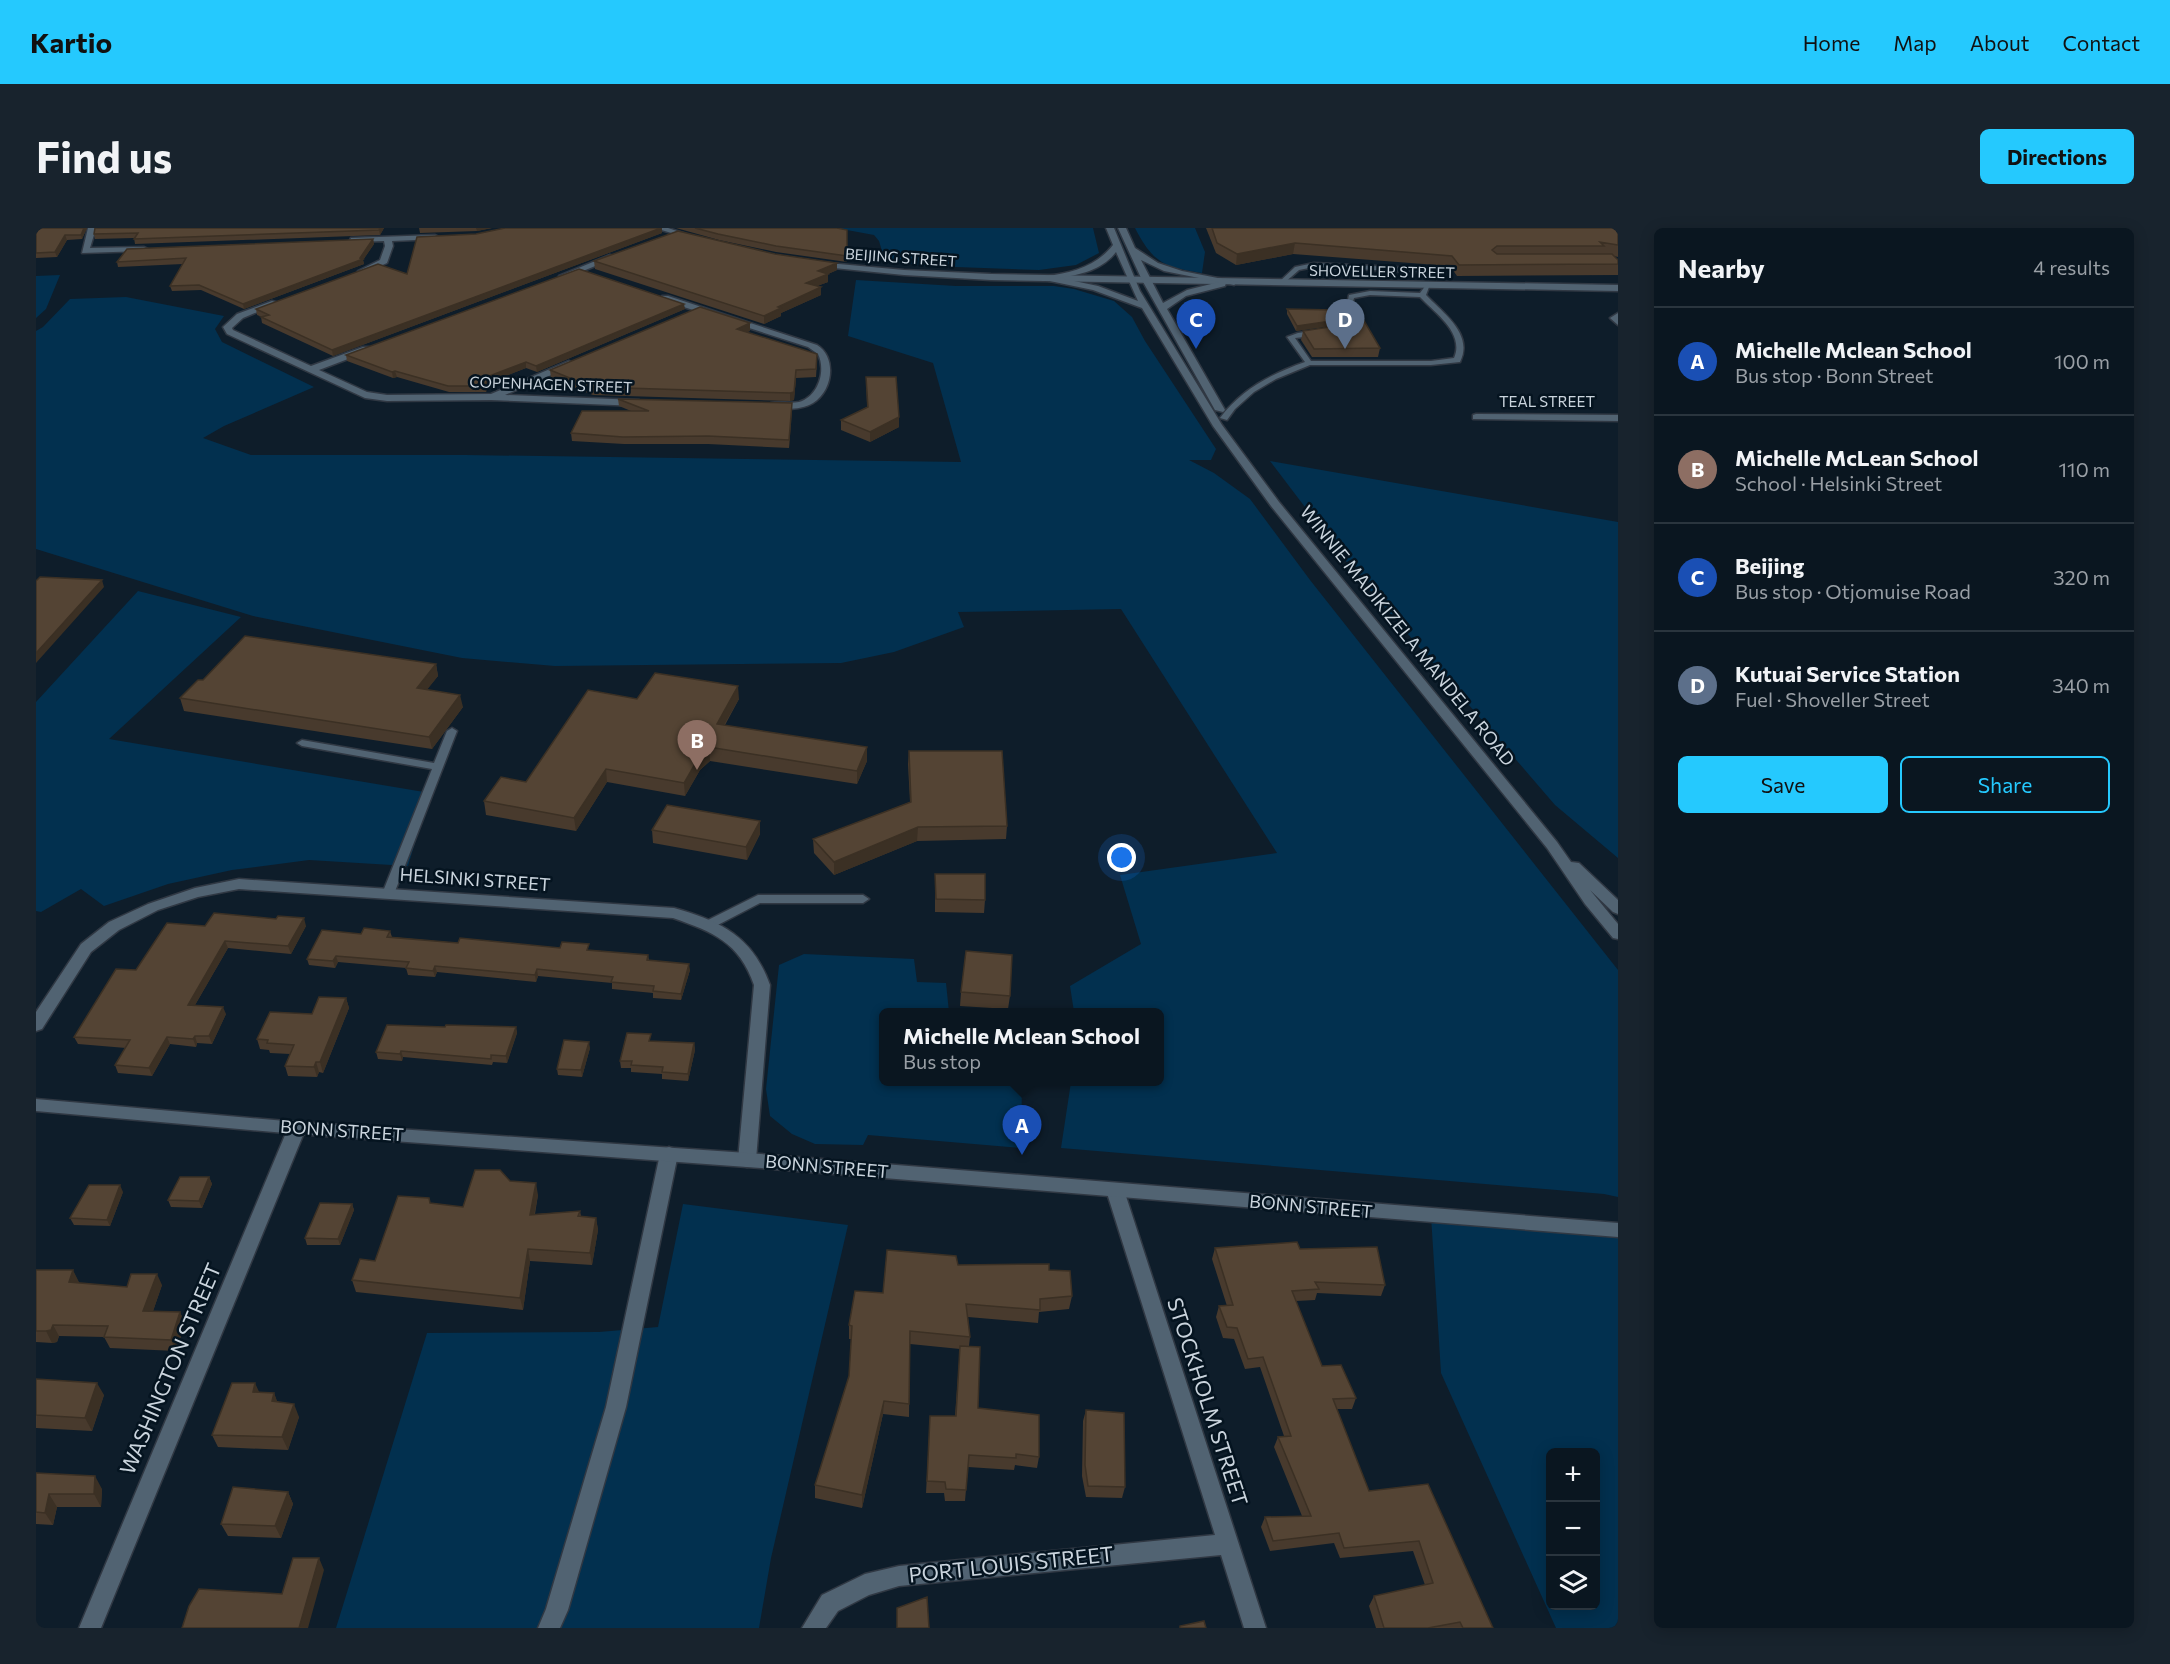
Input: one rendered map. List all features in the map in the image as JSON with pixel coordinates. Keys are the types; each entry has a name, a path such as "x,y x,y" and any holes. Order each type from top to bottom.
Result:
{"street":[{"path":"92,228 85,251 150,249"},
{"path":"659,228 698,240"},
{"path":"658,240 692,228"},
{"path":"1110,228 1130,280 1218,426 1236,448"},
{"path":"1122,228 1161,308 1224,418 1236,448"},
{"path":"339,241 443,237"},
{"path":"356,273 384,261 389,246 387,239"},
{"path":"1048,278 1098,265 1108,259 1117,245"},
{"path":"1131,249 1140,257 1173,272 1234,282"},
{"path":"548,282 621,254"},
{"name":"BEIJING STREET","path":"810,263 901,273 1146,280"},
{"path":"581,270 591,273"},
{"path":"1048,278 1095,288 1147,307"},
{"name":"SHOVELLER STREET","path":"1146,280 1281,283 1424,291 1618,288"},
{"path":"1161,308 1175,297 1189,291 1234,282"},
{"path":"656,294 811,345 821,351 825,363 822,390 818,396 800,405 767,405"},
{"name":"COPENHAGEN STREET","path":"282,300 240,316 227,327 230,332 353,391 374,397 491,397 653,403"},
{"path":"687,313 698,309"},
{"path":"310,370 375,346"},
{"path":"491,397 578,360"},
{"name":"TEAL STREET","path":"1476,417 1618,417"},
{"name":"WINNIE MADIKIZELA MANDELA ROAD","path":"1236,448 1275,504 1552,845 1590,901 1618,934"},
{"name":"WINNIE MADIKIZELA MANDELA ROAD","path":"1552,845 1618,909"},
{"name":"HELSINKI STREET","path":"36,1025 86,948 114,926 153,907 195,893 239,884 674,913 708,925 731,940 752,961 762,985 747,1160"},
{"name":"BONN STREET","path":"36,1105 297,1128 747,1160 1618,1230"},
{"name":"WASHINGTON STREET","path":"90,1628 297,1128"},
{"path":"549,1628 557,1610 616,1407 669,1155"},
{"name":"STOCKHOLM STREET","path":"1115,1190 1255,1628"},
{"name":"PORT LOUIS STREET","path":"813,1628 830,1603 865,1585 899,1576 1227,1544"}],"lane":[{"path":"1281,283 1297,268 1314,265 1434,271"},
{"path":"1224,418 1234,403 1256,388 1283,372 1309,363 1431,363 1457,360 1462,353 1461,342 1424,291 1370,293 1351,296 1350,305 1339,312 1344,328 1333,333 1300,333 1292,337 1309,363"},
{"path":"1618,315 1614,316 1618,323"},
{"path":"388,894 452,731"},
{"path":"302,743 438,767"},
{"path":"708,925 758,899 863,899"}],"shaded area":[{"path":"836,228 1093,228 1099,253 1076,265 1039,270 928,266 893,262 883,254 879,241 874,235"},
{"path":"1135,228 1195,228 1205,252 1202,273 1178,268 1161,261 1148,249"},
{"path":"60,275 46,309 36,318 36,276"},
{"path":"856,280 956,286 1054,286 1074,289 1114,301 1132,317 1145,341 1216,449 1211,460 1189,460 1214,473 1250,499 1310,580 1618,970 1618,1197 1061,1148 1070,1086 1164,1086 1164,1008 1073,1008 1070,986 1141,944 1120,875 1277,853 1121,609 958,612 964,627 894,652 841,663 555,666 462,658 253,616 36,549 36,331 43,327 70,299 126,297 224,316 215,329 222,342 314,387 224,426 203,438 251,455 465,455 961,462 933,363 848,336"},
{"path":"1270,461 1618,522 1618,858 1555,805 1352,569"},
{"path":"138,591 241,617 109,739 430,793 408,866 309,860 232,870 168,884 104,906 81,889 41,912 36,911 36,702"},
{"path":"804,954 914,959 917,982 946,983 949,1008 879,1008 879,1086 1022,1086 1021,1148 868,1135 863,1145 815,1144 792,1134 770,1116 766,1089 779,965"},
{"path":"683,1204 848,1225 771,1558 759,1628 336,1628 427,1333 599,1332 658,1327"},
{"path":"1431,1216 1618,1230 1618,1628 1556,1628 1548,1610 1600,1610 1600,1448 1546,1448 1546,1606 1441,1373"}],"building":[{"path":"36,228 84,228 81,235 65,235 55,252 36,253"},
{"path":"95,228 380,228 379,230 134,239 138,233 94,234"},
{"path":"505,228 661,228 332,350 261,317 269,315 256,309 378,264 407,274 417,237 476,234"},
{"path":"695,228 837,228 847,230 847,256 776,246"},
{"path":"1212,228 1615,228 1618,231 1618,245 1600,242 1604,246 1497,246 1492,250 1497,254 1612,254 1618,260 1618,264 1459,265 1452,256 1295,243 1237,254 1217,243"},
{"path":"678,231 775,254 837,263 818,271 828,274 806,283 821,287 764,316 594,261"},
{"path":"373,239 360,258 363,259 243,304 199,285 170,286 186,258 117,262 127,249"},
{"path":"579,269 684,304 536,366 526,362 489,376 485,386 448,386 392,372 346,355"},
{"path":"1348,306 1356,307 1380,348 1314,349 1303,331 1349,324 1351,321"},
{"path":"700,307 750,323 737,329 817,354 816,369 796,370 794,392 790,393 592,387 550,370"},
{"path":"1287,309 1335,310 1338,320 1297,326"},
{"path":"866,377 896,377 899,417 870,432 841,420 868,407"},
{"path":"618,399 792,403 789,440 708,436 623,437 571,433 582,411 649,411"},
{"path":"40,577 102,580 36,653 36,581"},
{"path":"245,636 436,664 417,688 460,695 429,737 180,698 198,680 203,680"},
{"path":"655,673 738,686 717,724 867,747 857,771 709,747 699,757 684,783 606,769 574,818 484,801 501,777 526,782 588,690 637,699"},
{"path":"909,751 1002,751 1007,826 918,827 834,862 813,839 911,802"},
{"path":"667,805 760,821 746,847 652,830"},
{"path":"935,874 985,874 985,900 936,899"},
{"path":"214,913 276,919 278,916 304,918 288,946 225,941 188,1005 223,1007 209,1036 195,1036 193,1039 167,1037 149,1068 115,1065 130,1040 74,1037 116,969 136,970 167,923 205,926"},
{"path":"364,928 390,931 387,937 458,943 460,938 560,948 562,942 589,944 587,950 648,955 647,960 689,964 681,994 653,991 654,986 611,982 613,977 537,969 535,975 435,966 433,971 406,968 409,962 336,956 333,961 307,959 322,930 361,934"},
{"path":"966,951 1012,955 1010,996 961,992"},
{"path":"319,997 346,998 320,1062 316,1062 314,1067 285,1066 294,1045 267,1043 268,1040 257,1039 270,1012 312,1014"},
{"path":"387,1025 516,1027 506,1056 491,1055 491,1059 401,1051 400,1054 376,1052"},
{"path":"627,1033 651,1034 649,1041 694,1043 688,1074 662,1072 663,1067 631,1065 632,1061 620,1061"},
{"path":"564,1040 589,1042 581,1070 557,1069"},
{"path":"475,1170 500,1170 510,1181 536,1183 530,1215 580,1211 578,1216 596,1218 590,1253 528,1249 520,1298 352,1280 360,1259 375,1261 398,1196 429,1198 430,1203 463,1207"},
{"path":"180,1177 209,1177 199,1201 168,1200"},
{"path":"89,1185 120,1185 107,1220 70,1218"},
{"path":"320,1203 352,1204 338,1239 305,1238"},
{"path":"1297,1242 1300,1249 1377,1247 1385,1285 1315,1282 1319,1289 1292,1291 1322,1366 1341,1365 1356,1398 1333,1399 1369,1491 1428,1484 1493,1628 1463,1628 1460,1622 1428,1628 1384,1628 1374,1596 1433,1583 1419,1541 1344,1548 1339,1533 1273,1541 1265,1517 1311,1516 1278,1437 1291,1436 1263,1357 1248,1359 1237,1328 1227,1327 1219,1306 1233,1305 1215,1248"},
{"path":"887,1250 956,1256 958,1265 1049,1264 1049,1270 1070,1271 1072,1296 1040,1299 1040,1310 966,1304 970,1337 910,1331 909,1404 884,1401 862,1495 815,1485 849,1376 852,1326 849,1325 855,1291 883,1293"},
{"path":"36,1270 73,1270 69,1282 127,1287 131,1274 157,1274 143,1311 180,1312 171,1340 104,1337 108,1326 53,1325 51,1330 36,1331"},
{"path":"960,1346 980,1347 978,1408 1039,1415 1039,1457 1016,1454 1016,1458 969,1455 966,1490 946,1489 945,1482 927,1481 930,1416 956,1416"},
{"path":"36,1379 97,1383 85,1418 36,1415"},
{"path":"232,1383 255,1383 253,1392 274,1393 272,1401 294,1404 282,1437 212,1435"},
{"path":"1086,1410 1124,1413 1125,1487 1088,1486 1085,1465"},
{"path":"36,1473 95,1476 94,1494 49,1494 45,1513 36,1512"},
{"path":"233,1487 288,1492 275,1526 221,1524"},
{"path":"293,1558 319,1558 299,1628 182,1628 189,1606 199,1589 282,1594"},
{"path":"927,1597 929,1628 897,1628 897,1608"},
{"path":"1204,1621 1206,1628 1180,1628 1180,1626"}],"place":[{"name":"Beijing","path":"1196,349"},
{"name":"Kutuai Service Station","path":"1345,349"},
{"name":"Michelle McLean School","path":"697,770"},
{"name":"Michelle Mclean School","path":"1022,1155"}]}
